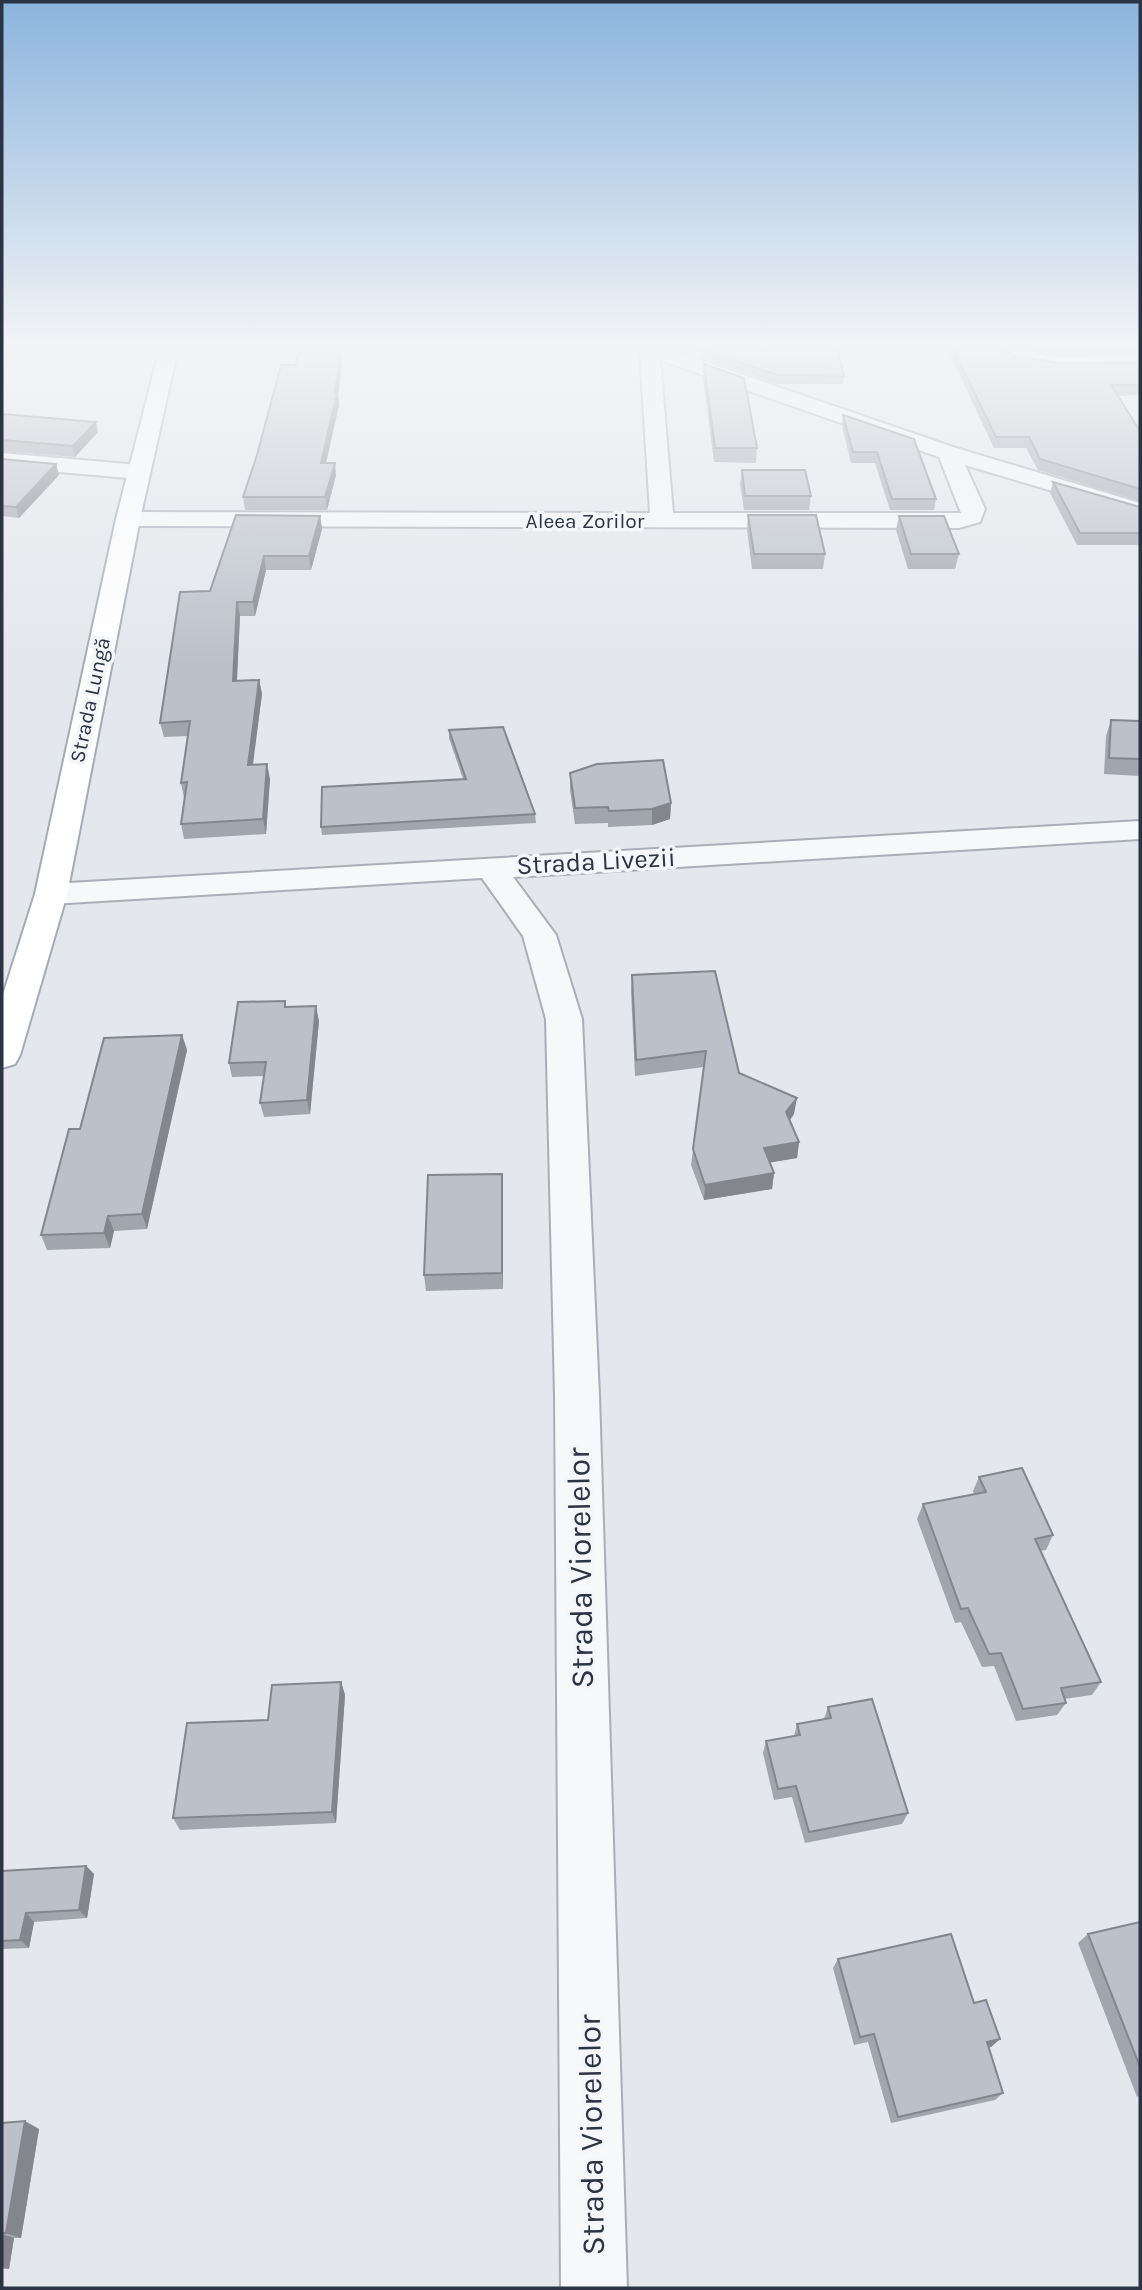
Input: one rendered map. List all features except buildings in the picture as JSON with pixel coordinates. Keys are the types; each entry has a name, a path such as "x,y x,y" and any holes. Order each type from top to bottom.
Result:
{"main road":[{"name":"Strada Lungă","path":"2,1055 51,894 144,451"}],"street":[{"path":"653,451 662,522"},
{"path":"945,451 1068,491 1140,510"},
{"name":"Aleea Zorilor","path":"128,519 959,521 972,517 973,509 948,452"},
{"path":"2,460 139,472"},
{"name":"Strada Livezii","path":"51,894 1140,830"},
{"name":"Strada Viorelelor","path":"489,867 539,935 564,1019 577,1409 594,2288"}]}
